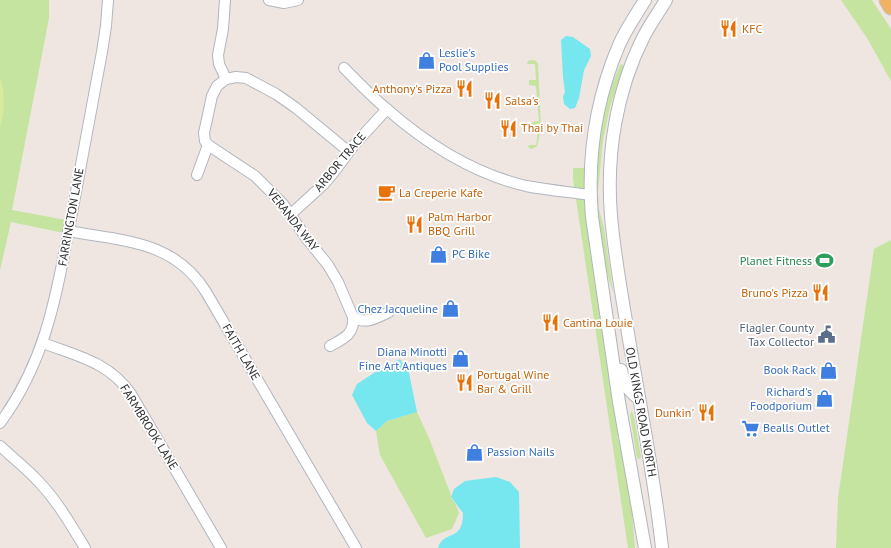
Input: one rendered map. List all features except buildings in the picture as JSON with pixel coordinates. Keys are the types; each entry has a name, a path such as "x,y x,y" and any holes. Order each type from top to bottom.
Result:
{"main road":[{"path":"887,0 891,7"}],"street":[{"name":"FARRINGTON LANE","path":"0,423 23,387 43,343 58,286 102,52 108,0"},
{"path":"225,0 223,29 218,55 220,67 226,79"},
{"path":"268,0 284,3 298,0"},
{"name":"OLD KINGS ROAD NORTH","path":"645,0 620,44 602,94 596,118 592,149 590,195 619,402 645,548"},
{"name":"OLD KINGS ROAD NORTH","path":"662,548 613,234 610,187 612,149 618,109 635,55 645,34 666,0"},
{"path":"344,68 387,109 432,145 462,162 526,186 590,195"},
{"path":"197,175 208,145 205,141 204,133 212,96 217,86 226,79 236,77 246,78 276,94 296,108 348,151"},
{"name":"ARBOR TRACE","path":"291,214 332,175 348,151 387,109"},
{"name":"VERANDA WAY","path":"208,145 255,176 269,189 291,214 307,239 334,274 352,317"},
{"name":"FAITH LANE","path":"68,231 157,249 173,257 192,272 206,292 356,548"},
{"path":"604,298 613,308 623,381 627,388 638,398"},
{"path":"352,317 359,321 367,321 389,312"},
{"path":"330,346 350,332 353,325 352,317"},
{"name":"FARMBROOK LANE","path":"43,343 100,365 122,382 131,394 221,548"},
{"path":"0,446 32,475 51,496 68,519 85,548"}],"green space":[{"path":"0,0 49,0 49,18 12,210 66,220 64,233 11,222 0,270"},
{"path":"841,0 872,0 891,29 891,81 867,38"},
{"path":"528,61 536,61 538,64 541,130 537,146 532,149 528,146 536,145 539,126 531,124 532,122 539,121 536,86 529,85 529,80 536,80 535,64 527,64"},
{"path":"621,64 624,66 610,107 603,140 598,192 599,209 604,228 613,292 606,267 601,239 598,209 597,177 599,146 604,116 611,88"},
{"path":"0,77 4,102 0,127"},
{"path":"573,168 584,168 588,216 620,436 617,436 622,452 632,511 635,548 628,548 573,179"},
{"path":"891,240 891,548 836,548 838,498 874,249"},
{"path":"632,411 641,457 640,459 637,458 630,415"},
{"path":"417,412 429,438 451,498 459,513 452,529 426,538 380,455 376,431 387,421"}],"water":[{"path":"566,36 573,37 590,49 591,56 584,70 579,98 575,108 570,109 564,104 563,97 565,92 561,40"},
{"path":"400,359 409,373 417,412 387,421 376,431 367,423 352,395 357,384 380,369"},
{"path":"496,477 510,482 519,492 520,548 438,548 444,539 457,532 462,522 463,513 451,497 454,489 465,481"}],"place":[{"name":"KFC","path":"729,29"},
{"name":"Leslie's Pool Supplies","path":"426,60"},
{"name":"Anthony's Pizza","path":"465,89"},
{"name":"Salsa's","path":"492,101"},
{"name":"Thai by Thai","path":"508,128"},
{"name":"La Creperie Kafe","path":"386,193"},
{"name":"Palm Harbor BBQ Grill","path":"415,224"},
{"name":"PC Bike","path":"439,254"},
{"name":"Planet Fitness","path":"825,261"},
{"name":"Bruno's Pizza","path":"821,293"},
{"name":"Chez Jacqueline","path":"451,309"},
{"name":"Cantina Louie","path":"550,323"},
{"name":"Flagler County Tax Collector","path":"827,335"},
{"name":"Diana Minotti Fine Art Antiques","path":"460,359"},
{"name":"Book Rack","path":"829,370"},
{"name":"Portugal Wine Bar & Grill","path":"464,382"},
{"name":"Richard's Foodporium","path":"825,399"},
{"name":"Dunkin'","path":"707,413"},
{"name":"Bealls Outlet","path":"750,428"},
{"name":"Passion Nails","path":"474,452"}]}
